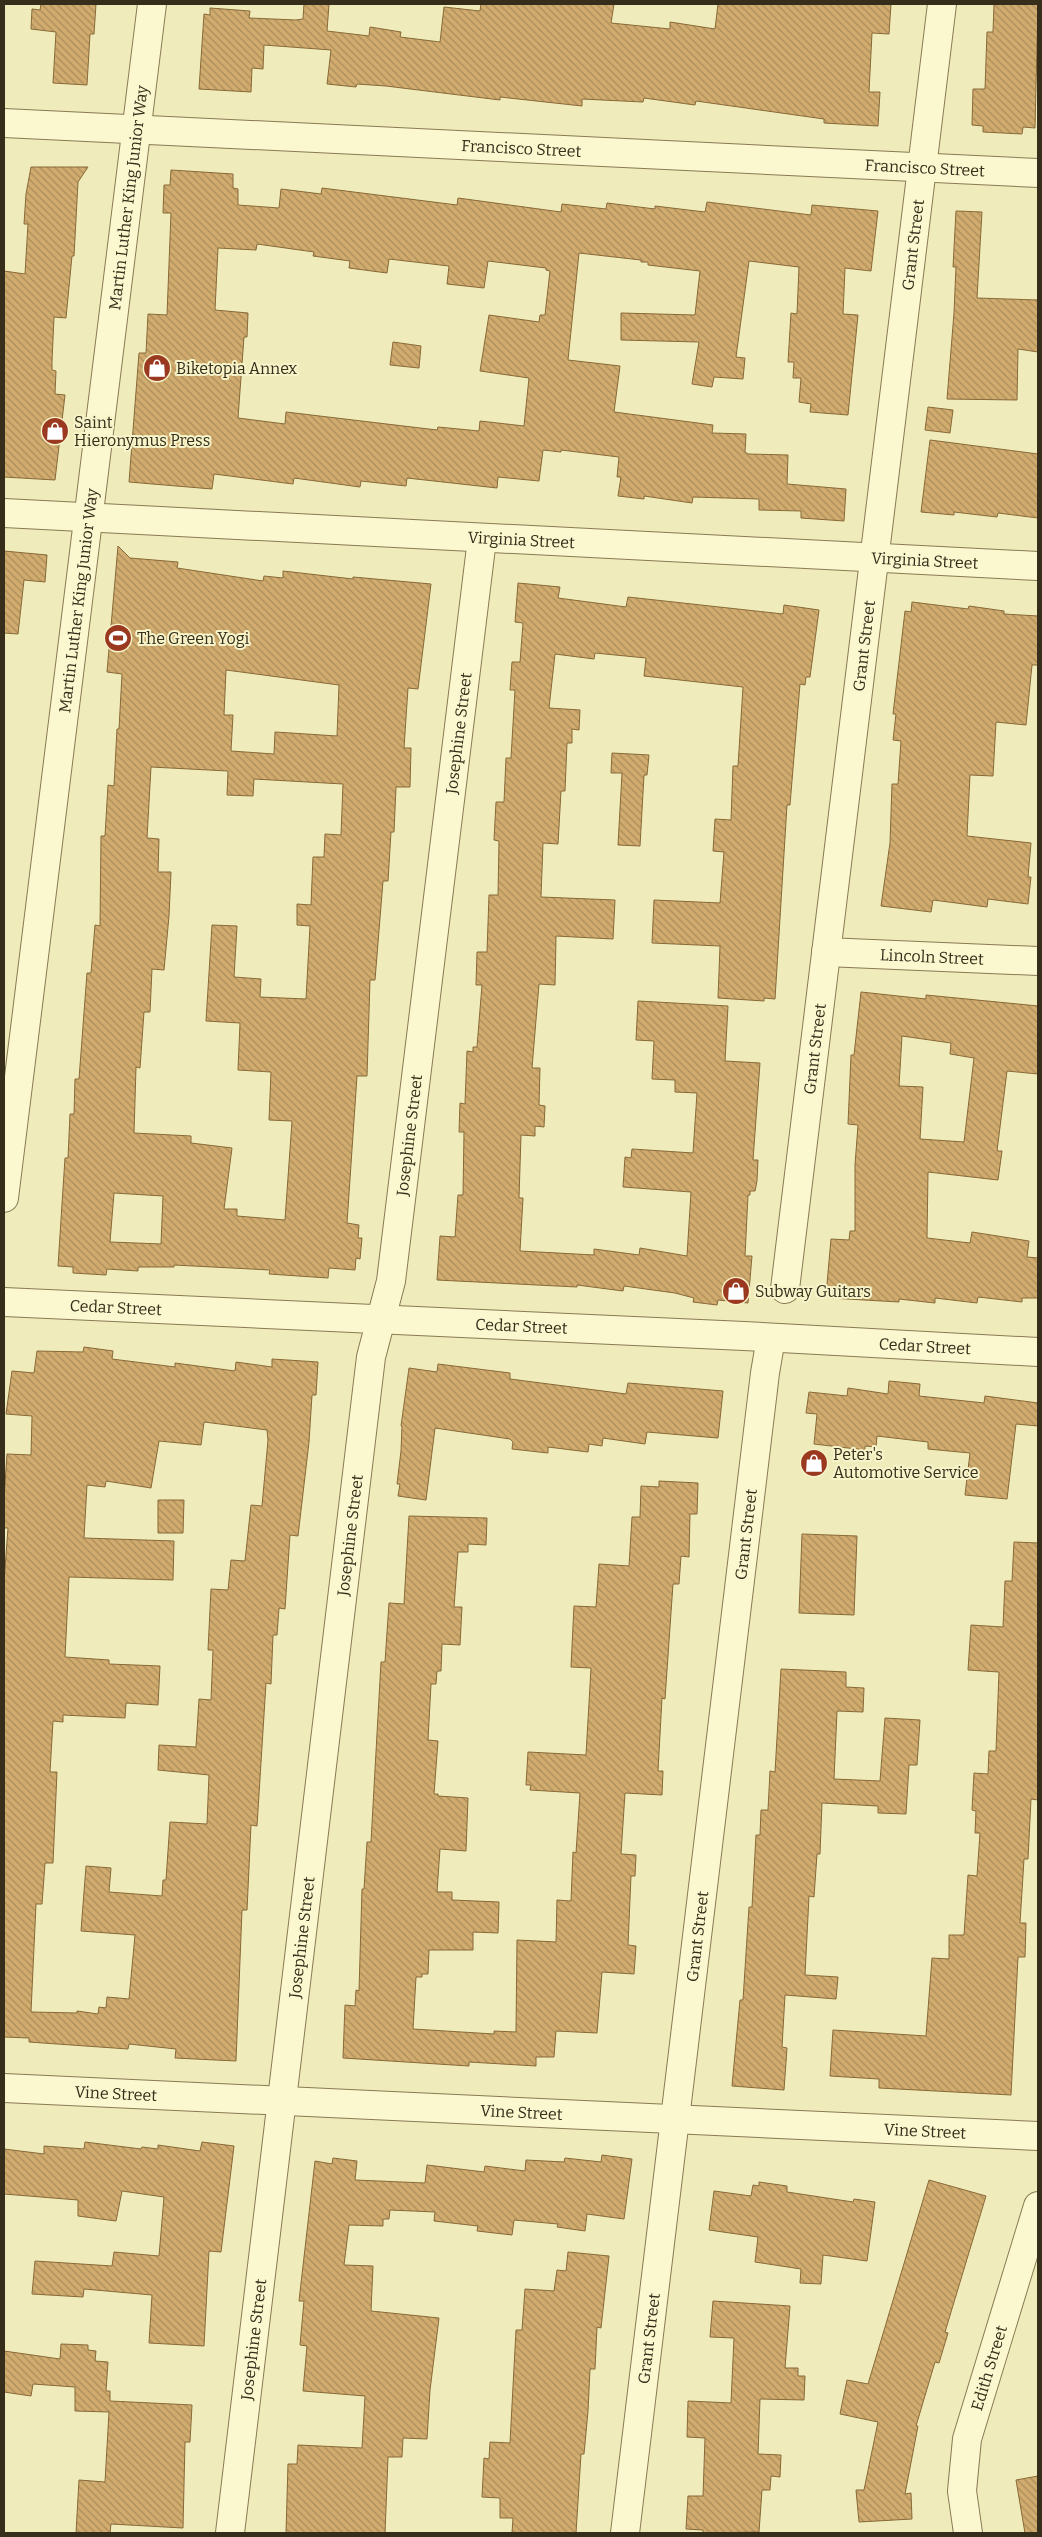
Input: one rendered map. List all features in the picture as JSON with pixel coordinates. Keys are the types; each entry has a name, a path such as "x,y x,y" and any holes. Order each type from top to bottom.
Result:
{"street":[{"name":"Martin Luther King Junior Way","path":"4,1198 152,4"},
{"name":"Grant Street","path":"785,1288 942,4"},
{"name":"Francisco Street","path":"4,123 1038,173"},
{"name":"Virginia Street","path":"4,513 1038,566"},
{"name":"Josephine Street","path":"230,2533 371,1357 391,1281 482,539"},
{"name":"Lincoln Street","path":"826,952 1038,961"},
{"name":"Cedar Street","path":"4,1302 1038,1352"},
{"name":"Grant Street","path":"625,2533 765,1372 771,1338"},
{"name":"Vine Street","path":"4,2088 1038,2136"},
{"name":"Edith Street","path":"968,2533 962,2491 967,2439 1038,2206"}],"building":[{"path":"41,4 96,4 94,34 90,34 87,85 53,83 56,32 31,29 32,9 40,10"},
{"path":"304,4 329,4 327,31 369,36 370,27 401,32 400,37 440,42 444,7 480,11 481,4 614,4 611,23 670,29 670,22 715,29 718,4 891,4 889,34 872,33 869,92 880,92 878,126 824,123 824,119 696,101 695,105 644,98 643,102 582,99 582,106 500,97 500,100 386,86 357,84 356,87 327,84 331,50 264,45 263,69 252,68 251,92 199,89 204,14 210,15 210,8 250,11 249,18 296,20 303,19"},
{"path":"994,4 1038,4 1035,128 1023,127 1022,134 983,132 983,126 972,125 973,89 985,89 987,32 993,32"},
{"path":"31,167 88,167 78,182 74,256 72,256 66,318 54,317 52,370 56,371 55,394 65,395 55,480 4,477 4,271 25,274 28,224 24,224 26,194"},
{"path":"171,170 233,174 233,188 238,189 238,205 279,208 281,189 321,194 322,188 457,205 458,198 561,212 562,204 606,209 607,203 655,209 655,206 705,212 707,202 811,215 812,205 878,211 871,271 845,268 843,314 858,315 848,415 810,412 811,404 799,402 801,378 793,378 794,362 788,362 791,313 797,314 799,267 749,261 736,357 745,358 743,379 714,377 712,387 692,384 699,342 621,340 621,313 695,315 700,271 648,265 648,262 641,262 641,260 579,253 568,360 620,366 614,412 713,425 712,433 746,434 745,452 748,454 788,455 787,484 846,489 844,521 801,518 801,511 759,510 759,499 693,497 692,503 644,496 644,499 618,496 621,477 617,477 619,457 561,450 561,452 543,450 539,481 498,477 497,488 407,478 406,486 361,481 360,487 294,478 293,484 214,474 212,489 129,482 139,353 146,353 148,314 167,315 171,213 163,213 164,185 170,185","holes":["257,244 314,252 313,256 350,261 349,268 387,273 389,259 449,266 447,284 484,288 488,261 546,268 546,270 550,271 545,315 540,315 539,322 489,315 480,371 529,378 524,426 480,421 479,431 438,427 437,430 286,412 285,424 238,418 244,337 247,337 248,313 215,310 218,248 256,250"]},
{"path":"956,211 982,212 977,298 1038,300 1038,352 1018,349 1017,400 947,399 954,313 956,267 953,267"},
{"path":"393,342 421,346 419,368 390,365"},
{"path":"928,407 953,410 950,433 925,430"},
{"path":"930,440 1038,454 1038,518 998,513 997,517 954,512 954,515 921,512"},
{"path":"118,546 130,558 178,562 177,568 263,581 264,576 283,578 283,571 353,579 353,577 431,584 418,689 408,688 404,748 411,748 410,787 396,787 394,832 391,832 388,881 383,881 375,980 370,980 367,1076 357,1076 347,1223 359,1225 358,1238 362,1238 360,1259 356,1258 355,1270 329,1268 328,1278 269,1274 270,1270 174,1265 174,1267 138,1267 138,1271 107,1269 106,1275 73,1273 73,1267 58,1266 65,1158 68,1158 70,1114 74,1114 75,1079 79,1079 87,973 91,973 95,925 100,926 101,836 105,836 108,785 114,786 117,729 119,729 122,674 107,672","holes":["226,670 339,685 337,736 275,732 274,754 231,751 233,715 224,715","151,767 228,771 227,795 253,796 254,779 343,784 341,835 325,834 324,857 313,857 311,905 297,904 297,925 310,926 306,999 260,997 261,979 234,977 237,926 212,925 206,1021 240,1023 238,1070 271,1072 269,1120 292,1121 285,1220 237,1216 237,1209 224,1209 232,1148 191,1143 191,1136 134,1133 136,1067 140,1068 144,1012 150,1012 152,969 164,970 171,872 158,872 159,839 147,838","114,1193 163,1196 161,1244 110,1242"]},
{"path":"4,551 47,555 45,582 24,580 18,634 4,633"},
{"path":"518,583 560,587 558,598 626,607 628,597 783,614 784,605 819,610 810,677 806,677 805,685 800,684 790,805 787,805 775,999 764,998 764,1001 718,998 720,946 652,943 654,900 720,903 724,852 713,851 715,819 731,820 733,766 738,766 743,687 644,676 646,658 595,653 594,659 555,654 549,708 580,710 579,730 572,729 572,743 567,743 565,791 561,791 558,844 543,843 541,897 615,900 613,939 556,936 555,985 539,984 532,1068 540,1068 539,1105 545,1106 544,1127 535,1126 535,1136 521,1135 519,1198 523,1198 520,1251 594,1255 594,1249 639,1255 640,1248 687,1256 691,1192 623,1187 625,1157 631,1158 632,1149 693,1153 697,1093 675,1092 675,1080 652,1079 654,1041 636,1040 638,1001 728,1006 725,1061 760,1063 753,1160 758,1160 757,1181 755,1191 750,1191 750,1195 748,1195 745,1256 752,1256 748,1303 718,1300 717,1305 693,1302 694,1298 675,1293 624,1286 623,1291 577,1285 577,1287 437,1280 440,1236 455,1237 458,1195 463,1195 464,1132 459,1132 460,1103 465,1104 467,1051 473,1052 473,1047 477,1047 482,985 476,985 477,952 487,952 489,895 498,895 499,841 494,840 496,802 504,802 506,758 511,758 515,690 510,690 512,662 520,662 523,623 515,622"},
{"path":"912,602 968,609 969,606 1004,611 1004,614 1038,616 1038,665 1032,665 1026,725 996,722 993,776 970,775 967,836 1031,843 1028,877 1031,877 1028,904 988,899 987,907 933,900 931,912 881,906 890,843 892,784 898,784 901,741 893,740 896,714 893,714 905,611 911,612"},
{"path":"612,753 649,755 647,775 644,775 640,846 618,845 622,773 611,773"},
{"path":"861,992 926,999 926,995 1038,1006 1038,1074 1007,1071 997,1151 1002,1151 998,1180 928,1172 927,1238 970,1243 972,1232 1029,1241 1027,1257 1038,1258 1038,1298 1022,1298 1022,1302 978,1297 977,1303 935,1298 935,1303 899,1299 899,1302 830,1298 830,1295 826,1295 831,1239 849,1240 850,1231 855,1231 855,1165 858,1125 848,1124 851,1055 854,1055","holes":["902,1036 951,1043 950,1054 974,1058 964,1142 920,1139 923,1087 899,1086"]},
{"path":"84,1347 113,1351 112,1359 175,1367 175,1363 235,1371 236,1362 272,1367 272,1359 318,1362 316,1395 312,1395 309,1442 298,1536 290,1535 285,1609 279,1608 277,1635 273,1635 271,1684 266,1683 257,1826 251,1825 247,1910 242,1910 236,2061 175,2058 176,2049 129,2044 128,2049 29,2042 29,2038 4,2037 4,1582 8,1528 4,1528 4,1499 7,1454 31,1455 32,1416 6,1414 12,1371 34,1373 37,1351 83,1352","holes":["204,1422 267,1430 268,1440 262,1506 251,1505 245,1561 231,1560 228,1590 211,1589 208,1650 213,1650 211,1700 199,1699 196,1747 159,1745 158,1770 209,1775 207,1824 170,1822 166,1880 163,1880 162,1896 109,1892 111,1868 86,1866 81,1931 135,1935 129,1999 107,1997 106,2008 99,2007 98,2014 77,2011 77,2013 31,2012 36,1904 42,1904 45,1863 53,1863 57,1772 50,1772 53,1721 63,1722 63,1715 125,1718 126,1703 158,1705 160,1666 109,1664 109,1660 65,1657 69,1577 173,1580 174,1541 84,1538 87,1485 105,1487 106,1481 151,1488 159,1441 201,1445"]},
{"path":"438,1364 510,1373 510,1379 626,1394 628,1383 723,1391 718,1438 647,1432 645,1444 603,1438 602,1446 589,1444 588,1452 548,1447 548,1453 512,1449 513,1442 510,1439 435,1428 426,1500 398,1496 400,1484 397,1484 401,1451 401,1426 409,1368 437,1372"},
{"path":"889,1381 920,1384 919,1396 984,1403 985,1396 1038,1403 1038,1426 1016,1424 1007,1499 965,1495 970,1453 928,1449 928,1442 877,1436 876,1447 865,1446 865,1450 814,1444 817,1414 806,1413 809,1392 847,1396 848,1388 888,1394"},
{"path":"659,1481 698,1483 697,1514 690,1514 689,1557 681,1556 679,1584 673,1584 665,1699 662,1698 658,1771 663,1771 662,1795 625,1793 621,1854 636,1855 635,1876 631,1876 628,1945 636,1946 634,1974 602,1972 597,2033 556,2031 554,2057 536,2057 536,2066 469,2062 469,2066 343,2058 345,2005 355,2006 356,1990 359,1991 362,1889 364,1889 367,1842 371,1842 381,1662 385,1662 389,1603 404,1604 409,1516 487,1518 486,1545 468,1544 468,1552 458,1552 454,1607 462,1607 460,1645 442,1644 441,1671 437,1671 436,1684 431,1684 428,1740 438,1741 434,1794 438,1794 438,1796 468,1798 466,1851 440,1849 437,1892 452,1892 452,1900 499,1902 498,1933 473,1932 473,1950 429,1950 428,1974 416,1977 413,2029 494,2034 494,2031 516,2032 517,1940 556,1942 557,1900 571,1901 573,1852 576,1853 580,1793 530,1790 531,1785 526,1785 528,1752 586,1755 591,1668 571,1667 574,1606 596,1607 599,1564 629,1566 632,1517 640,1517 641,1486 659,1487"},
{"path":"158,1500 184,1500 183,1533 158,1533"},
{"path":"802,1534 857,1536 854,1615 799,1613"},
{"path":"1014,1542 1038,1543 1038,1800 1031,1799 1028,1859 1024,1859 1020,1923 1026,1923 1025,1957 1018,1957 1011,2095 879,2088 879,2079 830,2076 833,2030 926,2036 932,1958 949,1959 949,1935 964,1935 968,1875 977,1876 980,1833 975,1833 976,1811 972,1810 974,1773 988,1774 989,1751 996,1751 999,1672 968,1670 971,1625 1003,1627 1005,1581 1012,1581"},
{"path":"781,1669 846,1672 846,1687 864,1688 863,1712 837,1711 834,1779 880,1781 885,1718 920,1720 917,1765 909,1765 906,1814 878,1813 878,1806 822,1803 820,1854 817,1854 814,1897 809,1896 805,1975 838,1977 836,1999 785,1995 782,2047 787,2048 784,2090 732,2086 740,2000 743,2000 749,1907 752,1907 756,1835 760,1835 761,1810 768,1810 770,1771 775,1772"},
{"path":"85,2142 141,2149 142,2147 158,2149 158,2145 200,2151 202,2142 234,2146 221,2252 209,2251 204,2346 149,2343 152,2295 84,2289 83,2297 32,2294 35,2261 112,2266 114,2252 159,2256 164,2197 122,2191 116,2221 78,2216 78,2200 4,2194 4,2149 44,2154 44,2146 84,2149"},
{"path":"602,2155 632,2159 624,2219 587,2214 585,2231 557,2227 558,2224 514,2220 512,2235 477,2231 478,2226 434,2221 435,2212 390,2210 389,2219 383,2219 383,2226 349,2225 344,2265 373,2266 371,2311 439,2318 430,2390 427,2439 403,2438 402,2457 388,2457 385,2533 286,2533 288,2464 297,2464 298,2445 362,2448 365,2396 303,2391 307,2346 300,2345 304,2301 299,2301 315,2161 332,2164 333,2158 357,2161 355,2180 425,2183 427,2165 484,2172 485,2166 525,2171 526,2160 564,2162 565,2158 601,2162"},
{"path":"929,2180 986,2196 945,2332 948,2333 939,2363 935,2362 916,2426 918,2426 905,2494 911,2493 912,2519 859,2522 856,2490 864,2490 878,2422 840,2414 847,2380 868,2384"},
{"path":"759,2182 787,2186 787,2192 853,2202 854,2199 875,2202 867,2261 823,2255 821,2284 800,2283 801,2269 755,2262 758,2237 709,2230 714,2191 751,2196 753,2185 759,2186"},
{"path":"568,2252 609,2256 601,2328 597,2327 595,2369 590,2369 584,2454 581,2454 576,2533 512,2533 513,2518 500,2518 500,2498 482,2497 484,2458 489,2459 490,2442 510,2443 516,2330 522,2330 525,2289 554,2291 557,2270 566,2271"},
{"path":"713,2301 790,2306 785,2368 798,2368 798,2376 805,2376 804,2400 760,2399 758,2454 781,2455 780,2477 771,2476 770,2490 762,2490 759,2532 703,2533 703,2530 686,2529 688,2496 703,2496 705,2438 687,2437 688,2401 731,2403 734,2338 710,2337"},
{"path":"61,2344 88,2345 88,2350 96,2351 95,2361 108,2362 106,2391 110,2391 110,2401 192,2405 190,2442 185,2442 183,2528 111,2524 110,2533 76,2533 79,2480 105,2482 109,2412 75,2411 75,2387 33,2384 31,2396 4,2392 4,2351 60,2359"},
{"path":"1038,2476 1038,2533 1025,2533 1016,2480"}],"place":[{"name":"Biketopia Annex","path":"157,368"},
{"name":"Saint Hieronymus Press","path":"55,431"},
{"name":"The Green Yogi","path":"118,638"},
{"name":"Subway Guitars","path":"736,1291"},
{"name":"Peter's Automotive Service","path":"814,1463"}]}
